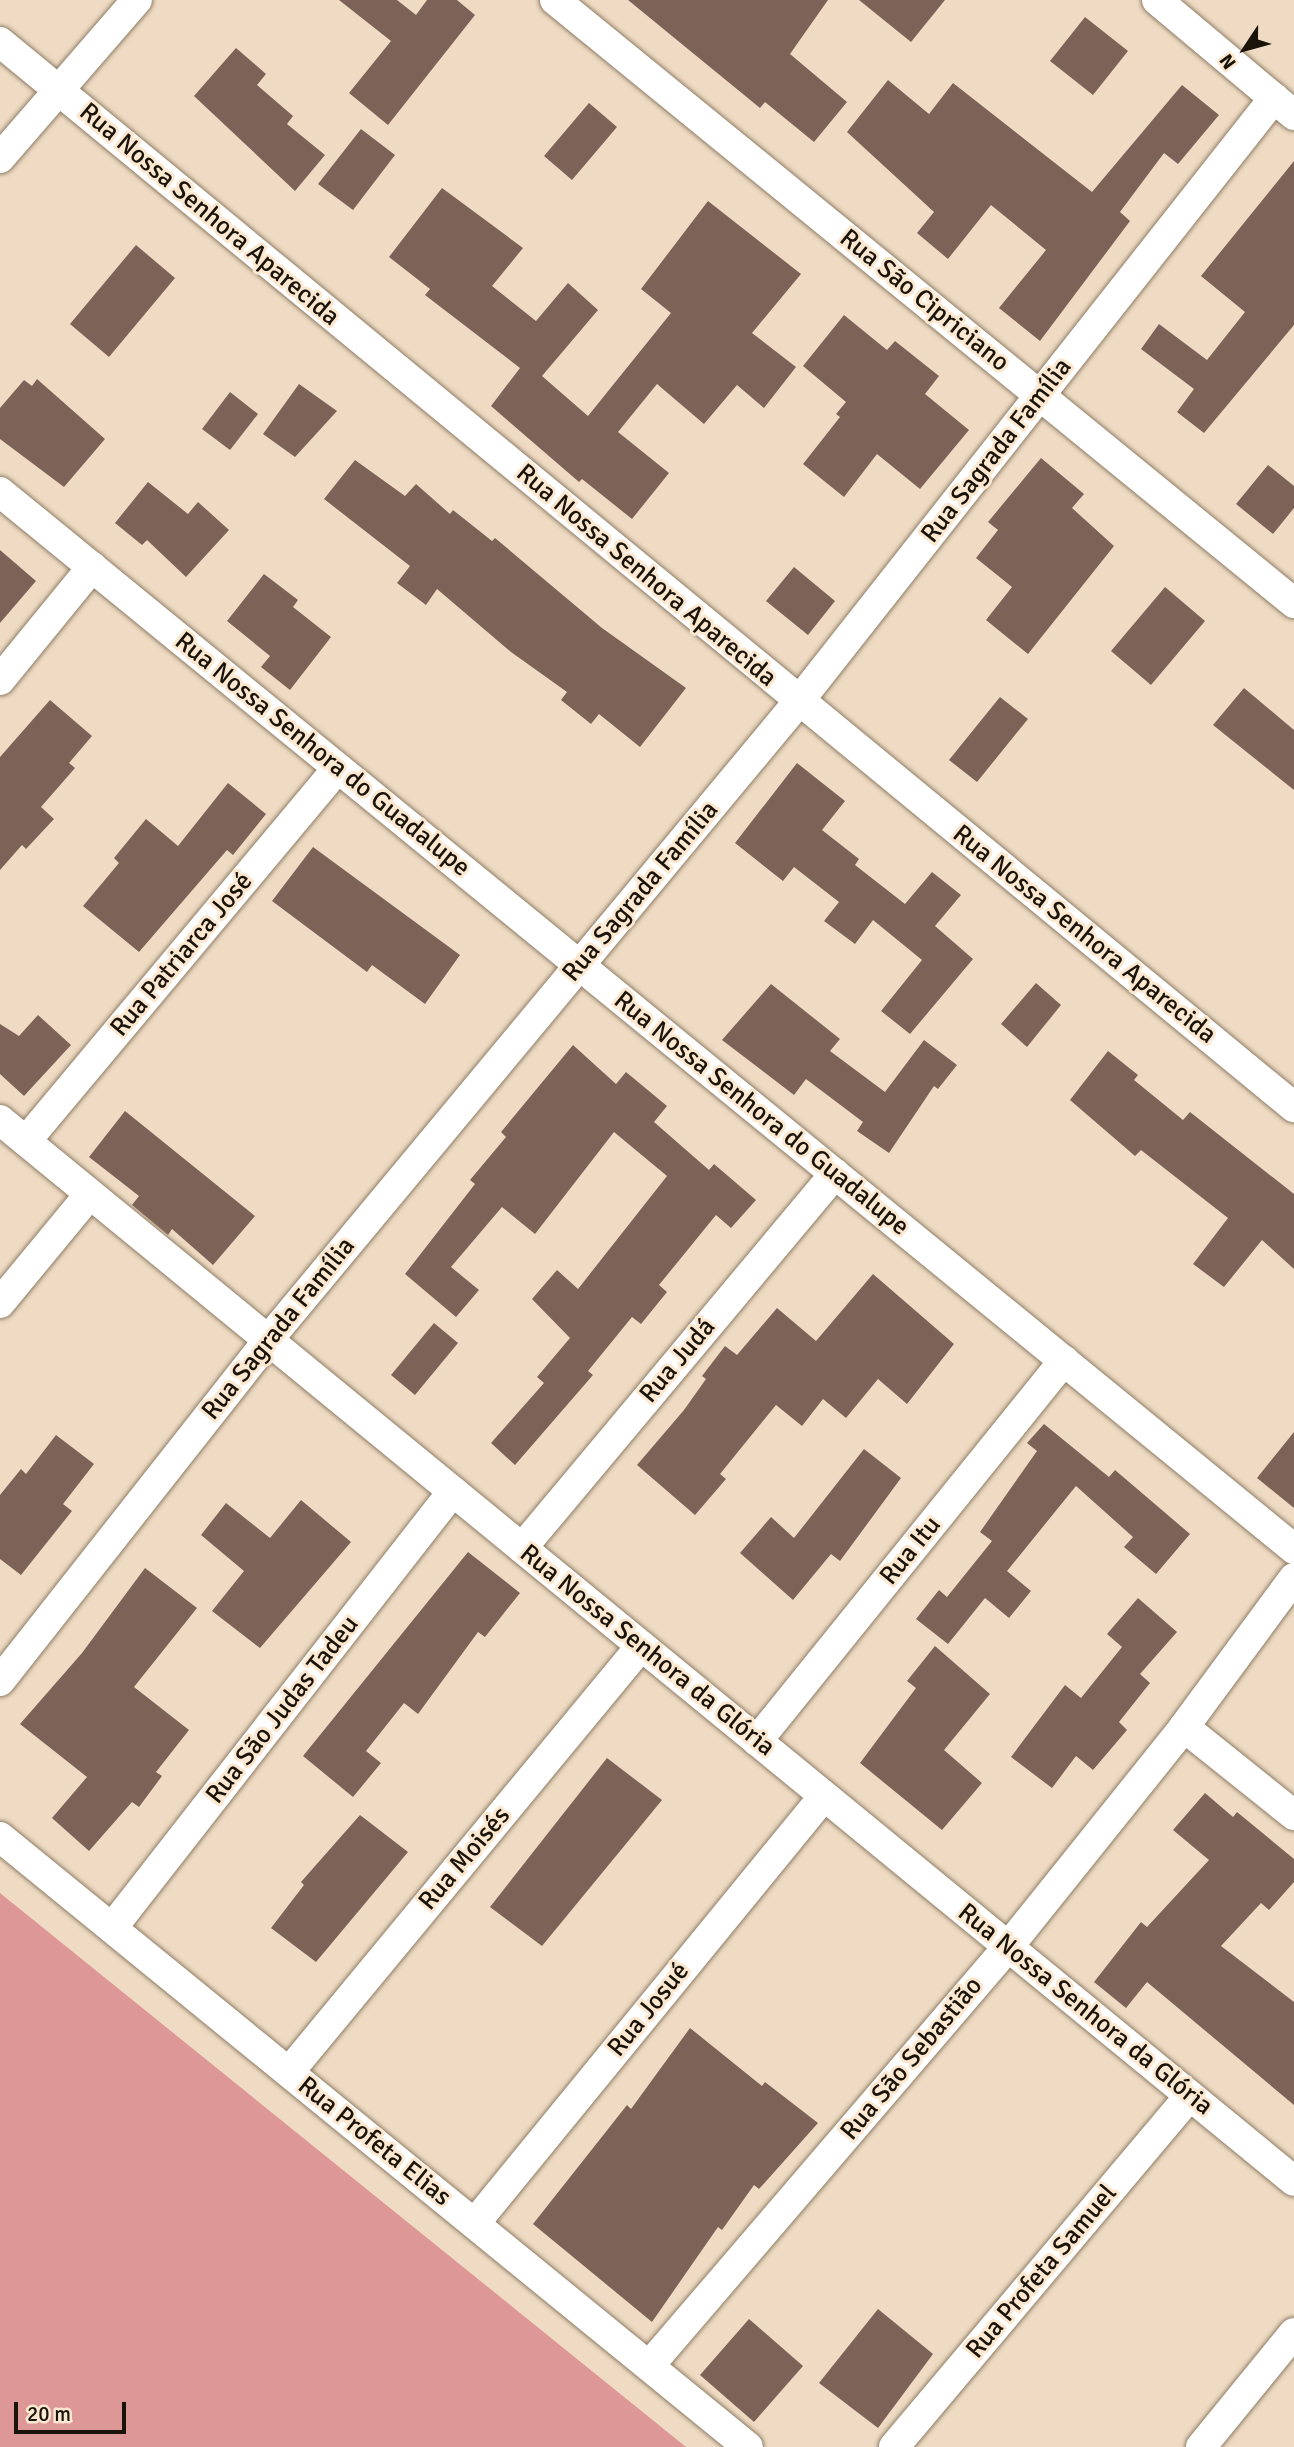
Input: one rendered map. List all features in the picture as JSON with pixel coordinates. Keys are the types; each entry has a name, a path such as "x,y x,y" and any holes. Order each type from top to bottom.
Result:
{"street":[{"path":"0,158 136,0"},
{"name":"Rua São Cipriciano","path":"555,0 1294,603"},
{"path":"1157,0 1284,107"},
{"name":"Rua Nossa Senhora Aparecida","path":"0,42 1294,1107"},
{"name":"Rua Sagrada Família","path":"0,1681 268,1340 799,701 1041,396 1284,107"},
{"name":"Rua Nossa Senhora do Guadalupe","path":"0,492 1294,1549"},
{"path":"0,680 92,567"},
{"name":"Rua Patriarca José","path":"26,1141 338,768"},
{"name":"Rua Nossa Senhora da Glória","path":"0,1120 1294,2181"},
{"name":"Rua Judá","path":"522,1548 835,1174"},
{"path":"0,1303 90,1194"},
{"name":"Rua Itu","path":"757,1741 1064,1362"},
{"name":"Rua São Judas Tadeu","path":"112,1928 453,1492"},
{"name":"Rua São Sebastião","path":"649,2367 1008,1947 1184,1727 1294,1578"},
{"name":"Rua Moisés","path":"289,2073 641,1646"},
{"path":"1184,1727 1294,1815"},
{"name":"Rua Josué","path":"475,2224 824,1796"},
{"name":"Rua Profeta Elias","path":"0,1836 748,2447"},
{"name":"Rua Profeta Samuel","path":"894,2447 1190,2096"},
{"path":"1201,2447 1294,2333"}],"shaded area":[{"path":"0,1893 686,2447 0,2447"}],"building":[{"path":"339,0 397,0 416,15 427,0 457,0 475,15 388,125 349,93 391,41"},
{"path":"628,0 828,0 790,54 847,102 814,142 765,102 760,108"},
{"path":"859,0 945,0 911,42"},
{"path":"1085,17 1128,51 1093,95 1050,61"},
{"path":"236,48 266,74 257,85 293,116 287,124 325,155 295,191 194,96"},
{"path":"888,80 929,114 953,83 1092,192 1182,85 1219,115 1178,164 1164,153 1120,212 1130,221 1040,341 999,308 1046,250 991,205 948,259 917,233 934,212 847,132"},
{"path":"589,103 617,127 572,180 544,156"},
{"path":"361,129 395,155 353,210 318,184"},
{"path":"1294,161 1294,325 1204,433 1177,412 1194,389 1141,349 1159,324 1207,360 1245,312 1201,276"},
{"path":"442,188 523,248 492,286 536,321 568,283 598,310 542,376 588,416 671,313 641,289 708,201 801,274 752,333 796,367 764,408 737,385 704,424 657,384 618,432 669,473 632,519 582,479 579,482 491,406 520,368 425,295 430,289 389,257"},
{"path":"136,245 175,278 109,357 70,324"},
{"path":"844,315 887,350 895,341 939,376 925,394 969,430 920,489 877,454 844,497 803,464 840,417 836,414 846,402 803,366"},
{"path":"37,379 105,439 64,487 0,439 0,408 24,380 32,386"},
{"path":"299,384 337,411 295,457 263,434"},
{"path":"230,392 258,414 230,450 202,429"},
{"path":"1041,458 1084,494 1072,508 1114,546 1028,654 986,620 1012,587 976,558 998,530 988,522"},
{"path":"355,460 405,496 416,484 450,514 453,510 492,541 495,538 602,628 686,688 640,747 599,714 591,724 561,700 567,692 511,652 437,589 426,605 397,583 410,566 324,499"},
{"path":"1268,465 1294,486 1294,508 1273,534 1236,504"},
{"path":"148,482 188,514 198,502 229,530 186,577 147,540 142,545 115,523"},
{"path":"0,550 36,581 0,623"},
{"path":"794,567 835,601 808,635 766,601"},
{"path":"264,574 298,600 293,607 331,637 290,690 261,667 270,656 227,621"},
{"path":"1165,587 1205,621 1151,685 1111,651"},
{"path":"1244,688 1294,730 1294,790 1213,725"},
{"path":"1000,697 1028,719 977,782 949,760"},
{"path":"50,700 92,736 69,763 75,768 41,807 54,819 26,849 22,845 0,870 0,757"},
{"path":"797,763 845,801 822,830 859,859 855,865 905,904 932,872 961,895 935,926 973,959 910,1034 881,1011 922,960 873,920 855,944 824,921 839,902 794,867 783,881 735,843"},
{"path":"228,783 266,814 233,855 227,850 139,952 83,906 119,863 114,858 146,819 178,846"},
{"path":"313,847 460,955 425,1004 372,965 367,972 272,901"},
{"path":"1036,983 1061,1005 1027,1047 1001,1024"},
{"path":"771,984 840,1039 830,1051 885,1092 924,1040 957,1065 938,1089 934,1086 889,1153 857,1131 863,1122 806,1079 794,1095 722,1040"},
{"path":"38,1015 71,1045 24,1096 0,1074 0,1024 19,1036"},
{"path":"573,1045 616,1084 626,1072 667,1106 654,1122 709,1170 714,1164 756,1200 731,1228 716,1215 659,1285 667,1292 641,1324 632,1317 588,1371 593,1375 515,1465 491,1443 544,1383 537,1377 570,1338 532,1299 557,1270 578,1289 667,1176 614,1132 535,1234 502,1207 451,1267 479,1290 456,1317 405,1274 475,1184 470,1180 506,1137 501,1132"},
{"path":"1108,1051 1138,1075 1134,1080 1183,1120 1190,1112 1294,1194 1294,1269 1262,1240 1224,1287 1193,1264 1228,1218 1141,1150 1135,1156 1070,1100"},
{"path":"125,1111 255,1216 213,1265 172,1229 168,1235 132,1205 139,1196 89,1157"},
{"path":"873,1274 954,1344 907,1404 878,1379 846,1418 823,1399 802,1426 776,1405 720,1474 726,1479 695,1515 637,1465 684,1410 706,1379 702,1376 725,1346 737,1355 777,1308 816,1341"},
{"path":"434,1323 458,1343 415,1395 391,1375"},
{"path":"1044,1424 1109,1477 1115,1470 1190,1534 1156,1574 1124,1547 1133,1537 1076,1486 1007,1571 1031,1591 1009,1618 985,1598 948,1644 916,1619 939,1590 947,1597 992,1541 980,1532 1037,1451 1027,1443"},
{"path":"1294,1432 1294,1508 1257,1478"},
{"path":"56,1435 94,1464 63,1504 72,1511 21,1575 0,1559 0,1495 21,1469 26,1474"},
{"path":"864,1449 901,1478 840,1561 831,1554 793,1600 740,1553 771,1517 794,1538"},
{"path":"301,1500 351,1542 260,1648 212,1611 244,1571 201,1535 226,1503 270,1538"},
{"path":"468,1552 520,1593 485,1637 478,1632 418,1714 404,1703 366,1751 381,1763 353,1797 303,1756"},
{"path":"145,1568 197,1608 134,1687 189,1730 156,1772 162,1776 139,1807 132,1802 89,1851 52,1818 87,1777 20,1724 82,1653"},
{"path":"1138,1598 1177,1632 1140,1674 1150,1683 1119,1722 1127,1730 1093,1770 1076,1756 1052,1788 1011,1757 1065,1685 1081,1698 1122,1647 1107,1634"},
{"path":"935,1646 990,1694 944,1750 982,1783 942,1830 860,1763 916,1688 907,1681"},
{"path":"607,1758 662,1800 542,1946 490,1907"},
{"path":"1205,1793 1233,1817 1237,1812 1294,1859 1294,1882 1269,1910 1261,1903 1221,1946 1294,2002 1294,2105 1147,1982 1126,2008 1094,1982 1141,1922 1147,1927 1209,1860 1173,1830"},
{"path":"360,1815 408,1852 316,1962 271,1928 304,1885 301,1882"},
{"path":"690,2028 762,2086 765,2082 818,2123 759,2189 754,2185 722,2230 718,2227 652,2322 533,2224 627,2105 631,2109"},
{"path":"878,2309 933,2354 878,2428 819,2383"},
{"path":"749,2319 803,2366 754,2422 700,2375"}]}
